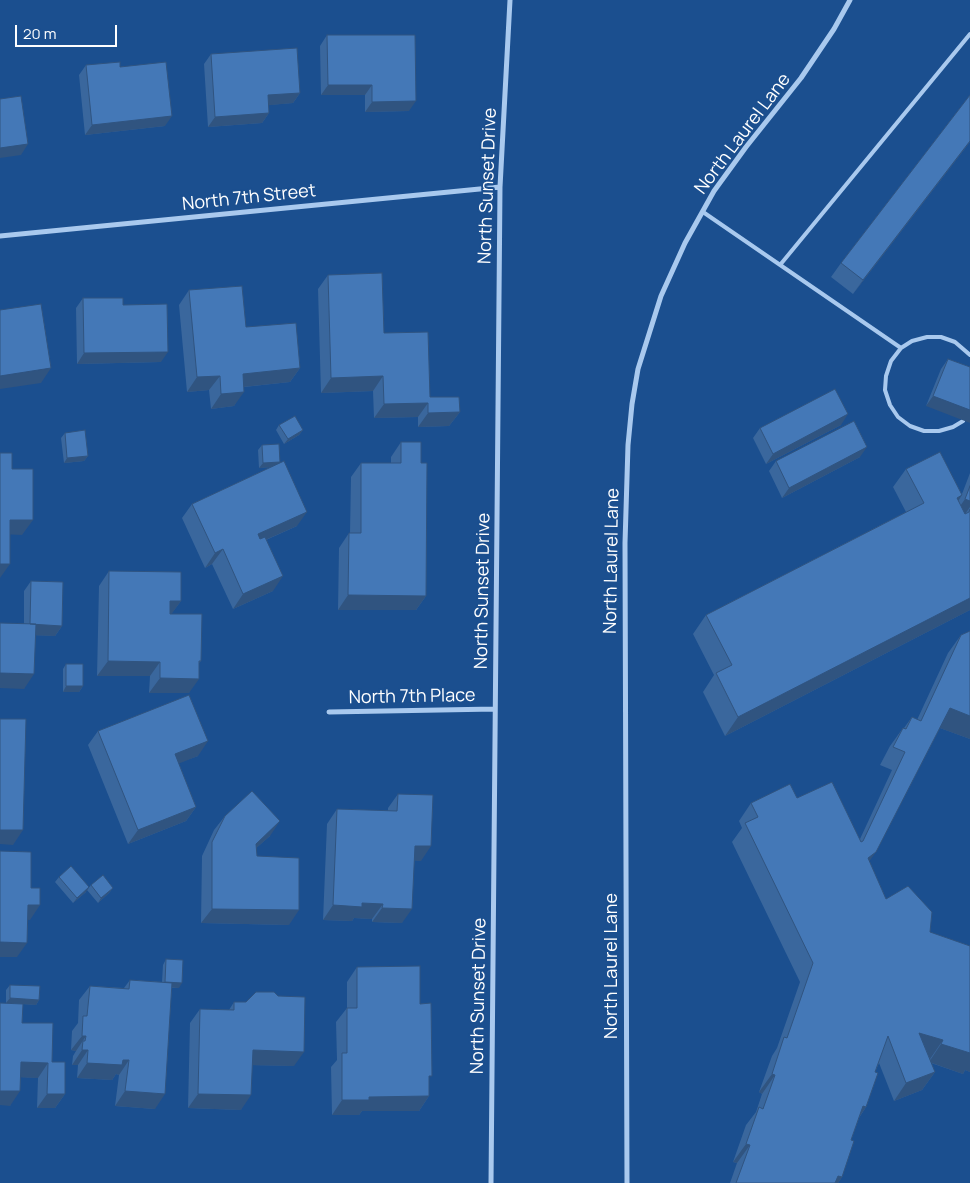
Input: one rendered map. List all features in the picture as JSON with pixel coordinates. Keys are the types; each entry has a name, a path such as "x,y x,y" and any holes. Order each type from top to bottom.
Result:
{"street":[{"name":"North Sunset Drive","path":"491,1183 500,187 510,0"},
{"name":"North Laurel Lane","path":"627,1183 625,543 628,445 638,369 648,332 661,296 685,243 714,191 746,147 802,78 834,29 850,0"},
{"name":"North 7th Street","path":"0,236 500,187"},
{"name":"North 7th Place","path":"329,712 495,709"}],"lane":[{"path":"780,265 970,34"},
{"path":"703,212 901,348"},
{"path":"963,421 939,432 924,431 910,426 898,417 890,405 885,390 886,376 891,361 901,348 912,341 927,337 941,337 955,342 970,355"}],"building":[{"path":"327,35 415,35 416,101 372,102 372,85 328,85"},
{"path":"297,48 300,93 268,95 269,113 215,117 211,54"},
{"path":"120,62 120,67 166,62 172,116 92,125 86,65"},
{"path":"970,95 970,141 863,280 841,263"},
{"path":"21,96 28,144 0,148 0,99"},
{"path":"382,273 384,333 428,332 430,397 459,397 460,412 428,413 428,403 384,404 383,376 331,378 328,275"},
{"path":"242,286 246,327 296,323 300,368 243,374 244,392 221,394 220,376 197,377 189,290"},
{"path":"83,298 123,298 123,305 167,304 168,352 84,353"},
{"path":"41,304 51,368 0,376 0,310"},
{"path":"948,359 970,367 970,410 933,396"},
{"path":"835,389 848,414 773,454 760,428"},
{"path":"295,416 303,430 288,439 279,425"},
{"path":"854,421 867,447 789,488 776,461"},
{"path":"85,430 88,456 67,458 65,433"},
{"path":"401,442 421,442 421,463 427,463 426,596 348,595 349,533 361,533 361,463 401,463"},
{"path":"279,444 280,462 263,463 262,445"},
{"path":"940,452 962,495 957,498 965,514 970,509 970,598 738,717 716,673 732,665 706,615 924,503 906,469"},
{"path":"0,453 12,453 12,469 33,469 33,520 10,520 10,564 0,564"},
{"path":"284,461 307,512 258,534 260,539 265,537 283,576 243,594 223,549 215,553 192,504"},
{"path":"970,486 970,501 965,499"},
{"path":"109,571 181,572 181,601 170,601 170,614 202,614 199,679 160,678 160,662 108,661"},
{"path":"31,581 63,582 62,626 30,624"},
{"path":"0,623 36,624 34,674 0,673"},
{"path":"970,631 970,716 950,708 876,852 868,858 886,899 908,886 932,912 930,932 970,946 970,1053 941,1044 943,1040 919,1033 935,1072 906,1083 888,1036 875,1072 878,1073 866,1107 863,1106 851,1140 854,1141 842,1177 838,1176 835,1183 736,1183 750,1145 746,1144 759,1107 763,1109 775,1075 772,1074 784,1037 787,1038 813,963 745,823 758,817 751,803 790,784 797,798 832,782 861,842 863,841 905,752 893,747 903,728 906,729 912,717 921,721 961,635"},
{"path":"66,664 83,664 83,686 66,686"},
{"path":"189,695 208,741 175,754 196,807 138,830 98,731"},
{"path":"0,719 26,719 23,830 0,830"},
{"path":"252,791 280,821 256,844 257,856 299,858 299,910 212,909 212,842 225,816"},
{"path":"398,794 433,795 431,846 415,846 412,909 382,908 383,904 362,903 362,907 333,905 337,809 397,811"},
{"path":"0,851 31,852 31,888 40,888 40,905 28,905 27,943 0,942"},
{"path":"71,866 89,887 77,898 59,877"},
{"path":"103,875 113,888 101,898 91,885"},
{"path":"166,959 183,960 182,983 165,982"},
{"path":"420,966 420,1004 431,1003 432,1076 429,1076 429,1096 369,1097 369,1100 342,1100 342,1053 347,1053 347,1008 357,1008 357,967"},
{"path":"130,980 172,983 165,1094 125,1091 129,1060 123,1060 122,1065 87,1063 88,1050 82,1050 83,1041 85,1041 86,1036 82,1036 83,1016 87,1016 90,986 129,989"},
{"path":"10,985 40,986 39,1000 10,998"},
{"path":"256,992 274,992 278,996 305,997 304,1052 253,1050 251,1095 198,1094 200,1009 234,1010 234,1002 246,1002"},
{"path":"0,1003 23,1004 22,1023 53,1023 52,1062 65,1062 65,1094 47,1094 48,1063 21,1062 20,1091 0,1091"}]}
